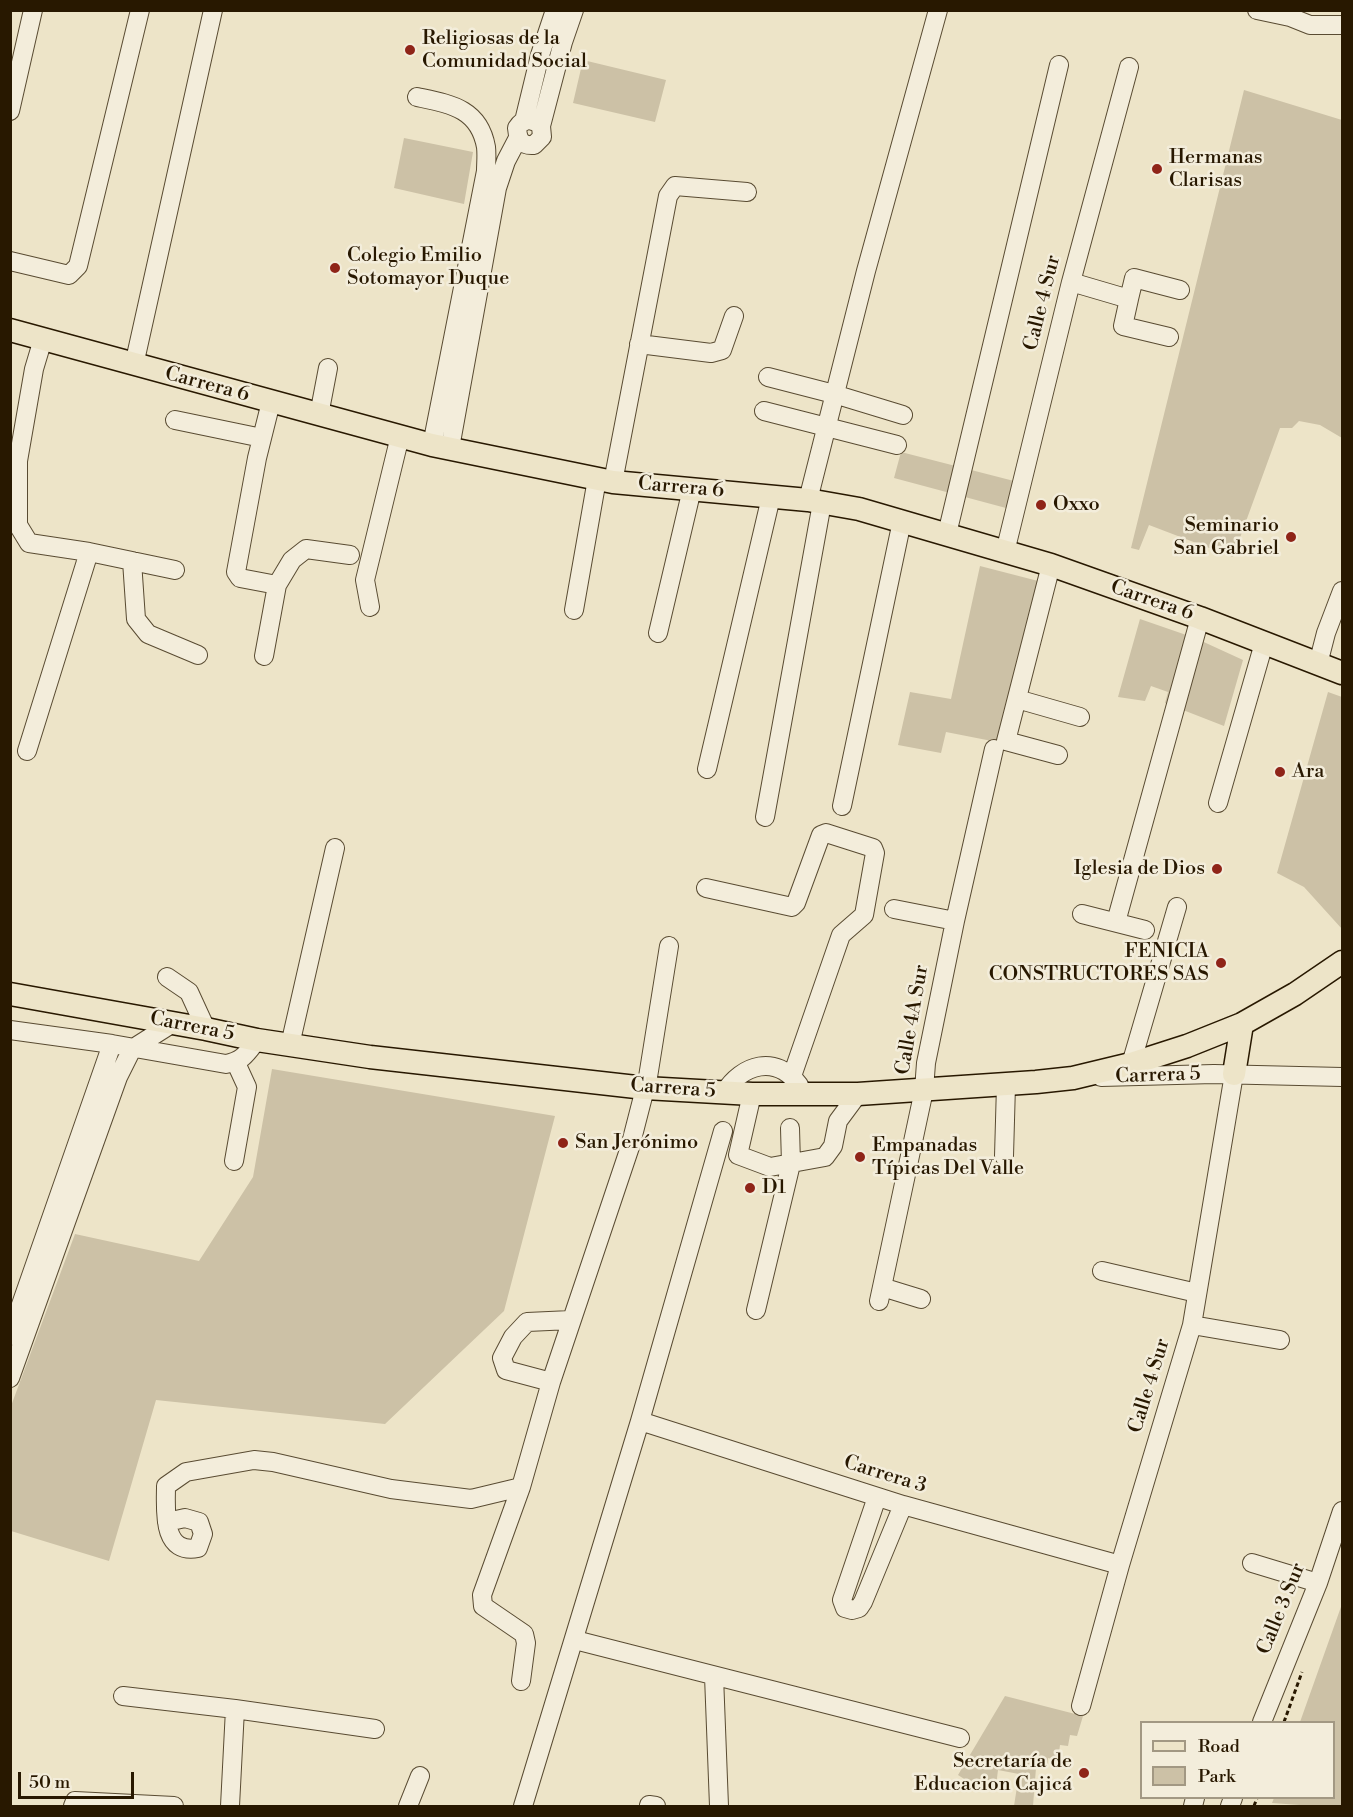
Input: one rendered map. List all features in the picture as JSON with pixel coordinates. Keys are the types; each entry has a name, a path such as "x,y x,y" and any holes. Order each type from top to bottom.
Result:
{"main road":[{"name":"Carrera 6","path":"10,330 441,447 605,480 815,501 859,509 1051,565 1200,618 1342,673"},
{"path":"1073,1078 1131,1064 1187,1046 1242,1024 1295,994 1342,962"},
{"name":"Carrera 5","path":"10,994 257,1040 370,1057 645,1088 752,1094 799,1085 858,1094 1006,1085 1073,1078"},
{"path":"1234,1074 1242,1024"}],"street":[{"path":"10,111 33,10"},
{"path":"10,261 69,275 78,266 140,10"},
{"path":"134,365 213,10"},
{"path":"532,124 534,79 555,10"},
{"path":"441,447 497,188 506,160 518,138 517,128 532,124 552,85 574,10"},
{"path":"765,817 815,501 816,467 938,10"},
{"path":"1257,10 1290,16 1310,25 1342,26"},
{"path":"947,534 1059,65"},
{"name":"Calle 4 Sur","path":"1005,552 1071,282 1129,67"},
{"path":"534,79 552,85"},
{"path":"417,97 466,111 482,133 486,149 486,171 441,447"},
{"path":"574,610 639,344 668,196 675,186 747,192"},
{"path":"1169,337 1123,326 1129,299 1134,278 1180,290"},
{"path":"1071,282 1129,299"},
{"path":"639,344 711,352 722,350 734,316"},
{"path":"43,339 34,369 14,461 18,525 29,543 89,552 175,570"},
{"path":"319,415 328,368"},
{"path":"768,377 903,415"},
{"path":"271,402 236,572 240,578 277,585"},
{"path":"764,411 897,445"},
{"path":"175,420 262,438"},
{"path":"370,607 365,580 399,436"},
{"path":"658,633 692,489"},
{"path":"707,769 771,497"},
{"path":"842,806 902,521"},
{"path":"264,656 277,585 292,560 306,549 350,555"},
{"path":"27,751 89,552"},
{"path":"132,561 136,619 148,634 198,655"},
{"name":"Calle 4A Sur","path":"921,1299 881,1294 924,1090 926,1063 955,921 1000,745 1017,699 1051,565"},
{"path":"1318,664 1326,633 1342,591"},
{"path":"1116,922 1200,618"},
{"path":"1218,803 1264,643"},
{"path":"1017,699 1080,717"},
{"path":"1000,745 1058,755"},
{"path":"706,888 792,907 796,903 821,835 826,833 873,848 875,853 864,915 841,935 799,1085 778,1068 762,1066 746,1070 733,1079 724,1093"},
{"path":"290,1045 335,848"},
{"path":"1131,1064 1177,907"},
{"path":"894,909 955,921"},
{"path":"1082,914 1145,930"},
{"path":"521,1681 526,1643 524,1634 483,1606 482,1594 521,1487 551,1382 630,1147 645,1088 669,946"},
{"path":"166,977 189,992 206,1029"},
{"path":"10,1378 118,1077 132,1049 173,1023"},
{"path":"10,1030 112,1044 226,1064 244,1057 257,1040"},
{"path":"10,1336 112,1044"},
{"path":"234,1161 247,1087 236,1062"},
{"name":"Calle 4 Sur","path":"1081,1706 1120,1565 1192,1325 1234,1074"},
{"name":"Carrera 5","path":"1073,1078 1234,1074 1342,1077"},
{"path":"1004,1156 1006,1085"},
{"path":"752,1094 738,1155 770,1167 825,1157 833,1146 838,1121 858,1094"},
{"path":"756,1310 791,1164 790,1128"},
{"path":"523,1806 640,1421 723,1131"},
{"path":"1102,1271 1197,1293"},
{"path":"551,1382 506,1370 502,1358 513,1337 527,1322 571,1320"},
{"path":"1192,1325 1281,1340"},
{"name":"Carrera 3","path":"640,1421 903,1505 1120,1565"},
{"path":"167,1522 166,1486 186,1472 254,1460 273,1462 391,1489 471,1499 521,1487"},
{"path":"877,1497 842,1600 845,1608 860,1608 903,1505"},
{"name":"Calle 3 Sur","path":"1262,1721 1318,1583 1342,1511"},
{"path":"1252,1563 1318,1583"},
{"path":"575,1640 960,1738"},
{"path":"714,1677 719,1806"},
{"path":"123,1696 375,1729"},
{"path":"230,1806 235,1709"},
{"path":"408,1806 420,1776"},
{"path":"73,1806 75,1801 174,1806"}],"green space":[{"path":"583,60 666,80 655,122 573,103"},
{"path":"1244,90 1342,120 1342,438 1320,425 1299,421 1292,428 1280,428 1233,557 1149,525 1139,550 1131,548"},
{"path":"404,138 473,152 464,204 394,188"},
{"path":"901,452 1014,481 1006,508 894,478"},
{"path":"980,566 1042,582 997,742 946,732 941,753 898,745 910,692 951,699"},
{"path":"1140,619 1195,638 1243,660 1224,726 1165,703 1168,692 1151,686 1145,701 1118,697"},
{"path":"1328,692 1342,697 1342,929 1304,887 1277,873"},
{"path":"272,1069 555,1116 504,1311 385,1424 156,1400 109,1561 11,1531 11,1406 75,1234 199,1261 253,1177"},
{"path":"1342,1604 1342,1806 1272,1803 1274,1799 1335,1799 1335,1721 1300,1721"},
{"path":"1005,1696 1083,1716 1077,1736 1070,1735 1068,1746 1060,1745 1058,1760 1048,1758 1047,1769 1036,1768 1033,1806 1014,1806 1019,1774 998,1770 996,1786 972,1784 958,1775"}],"place":[{"name":"Religiosas de la Comunidad Social","path":"410,50"},
{"name":"Hermanas Clarisas","path":"1157,169"},
{"name":"Colegio Emilio Sotomayor Duque","path":"335,268"},
{"name":"Oxxo","path":"1041,505"},
{"name":"Seminario San Gabriel","path":"1291,537"},
{"name":"Ara","path":"1280,772"},
{"name":"Iglesia de Dios","path":"1217,869"},
{"name":"FENICIA CONSTRUCTORES SAS","path":"1221,963"},
{"name":"San Jerónimo","path":"563,1143"},
{"name":"Empanadas Típicas Del Valle","path":"860,1157"},
{"name":"D1","path":"750,1188"},
{"name":"Secretaría de Educacion Cajicá","path":"1084,1773"}]}
